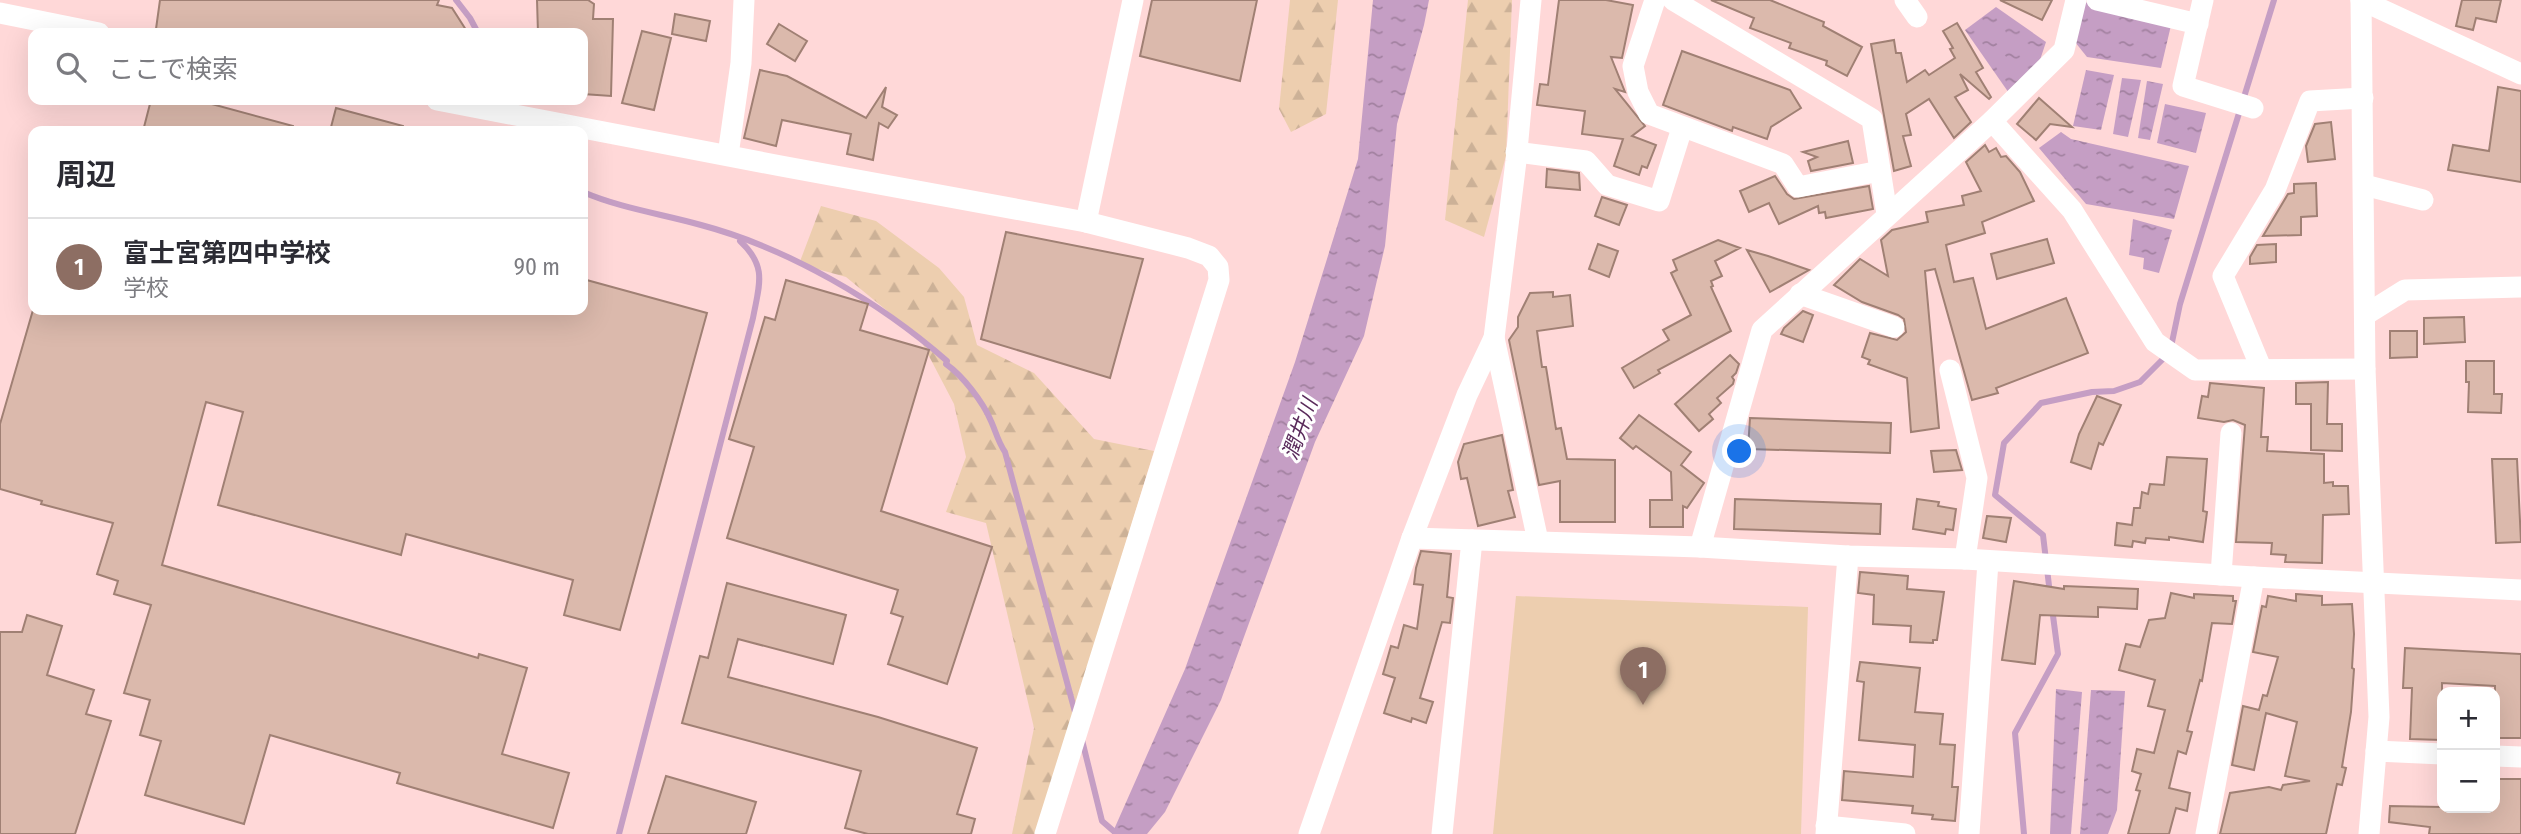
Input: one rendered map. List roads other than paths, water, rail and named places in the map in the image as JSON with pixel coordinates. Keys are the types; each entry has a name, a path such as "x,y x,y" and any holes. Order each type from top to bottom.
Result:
{"street":[{"path":"727,155 741,63 744,0"},
{"path":"1086,222 1133,0"},
{"path":"1310,834 1412,538 1467,395 1494,338 1531,0"},
{"path":"1655,0 1633,66 1638,92 1649,114 1783,164 1798,187 1880,171"},
{"path":"1673,0 1872,119 1887,214"},
{"path":"1700,547 1762,330 1992,121 2064,50 2076,0"},
{"path":"2097,0 2198,24"},
{"path":"2203,0 2183,86 2253,107"},
{"path":"2369,834 2379,718 2365,369 2361,0 2521,74"},
{"path":"0,13 74,28"},
{"path":"2261,369 2223,276 2276,190 2310,101 2363,98"},
{"path":"463,105 574,126"},
{"path":"1992,121 2072,210 2155,342 2196,370 2365,369"},
{"path":"1516,152 1586,160 1606,185 1659,201 1682,128"},
{"path":"588,129 1086,222 1188,248 1209,257 1217,267 1219,280 1045,834"},
{"path":"2364,185 2423,200"},
{"path":"2365,315 2405,290 2521,286"},
{"path":"1800,294 1894,327"},
{"path":"1494,338 1538,541"},
{"path":"1950,370 1977,478 1965,559"},
{"path":"2221,575 2231,433"},
{"path":"1412,538 1965,559 2521,590"},
{"path":"1442,834 1472,540"},
{"path":"1848,556 1826,830 1905,834"},
{"path":"1969,834 1988,562"},
{"path":"2206,834 2254,577"},
{"path":"2376,751 2437,754"},
{"path":"2500,755 2521,757"}],"water":[{"name":"潤井川","path":"1373,0 1429,0 1397,124 1385,246 1364,336 1315,442 1221,700 1165,812 1147,834 1112,834 1185,669 1295,362 1358,159"},
{"path":"2084,2 2172,21 2161,68 2087,57 2075,42"},
{"path":"1996,7 2046,42 2036,72 2011,96 1965,30"},
{"path":"2086,70 2114,75 2101,130 2073,126"},
{"path":"2122,78 2141,80 2128,137 2113,134"},
{"path":"2147,81 2163,84 2150,140 2138,138"},
{"path":"2165,104 2206,113 2196,153 2157,143"},
{"path":"2061,132 2071,139 2189,166 2174,219 2086,204 2039,148"},
{"path":"2133,219 2172,230 2159,273 2143,269 2144,258 2129,255"},
{"path":"2056,689 2082,692 2071,834 2050,834"},
{"path":"2091,690 2125,691 2117,810 2108,834 2080,834"}],"waterway":[{"path":"456,0 475,28"},
{"path":"2171,347 2180,304 2274,0"},
{"path":"588,194 626,207 734,235 767,248 863,298 947,361 946,364 966,382 983,406 1005,452 1075,712"},
{"path":"619,834 753,318 759,286 758,268 755,259 740,241"},
{"path":"2050,594 2043,535 1995,495 2004,443 2041,403 2092,392 2114,391 2140,382 2166,356"},
{"path":"2024,834 2015,733 2058,654 2052,608"},
{"path":"1082,740 1102,821 1117,834"}],"place":[{"name":"富士宮第四中学校","path":"1643,705"}]}
